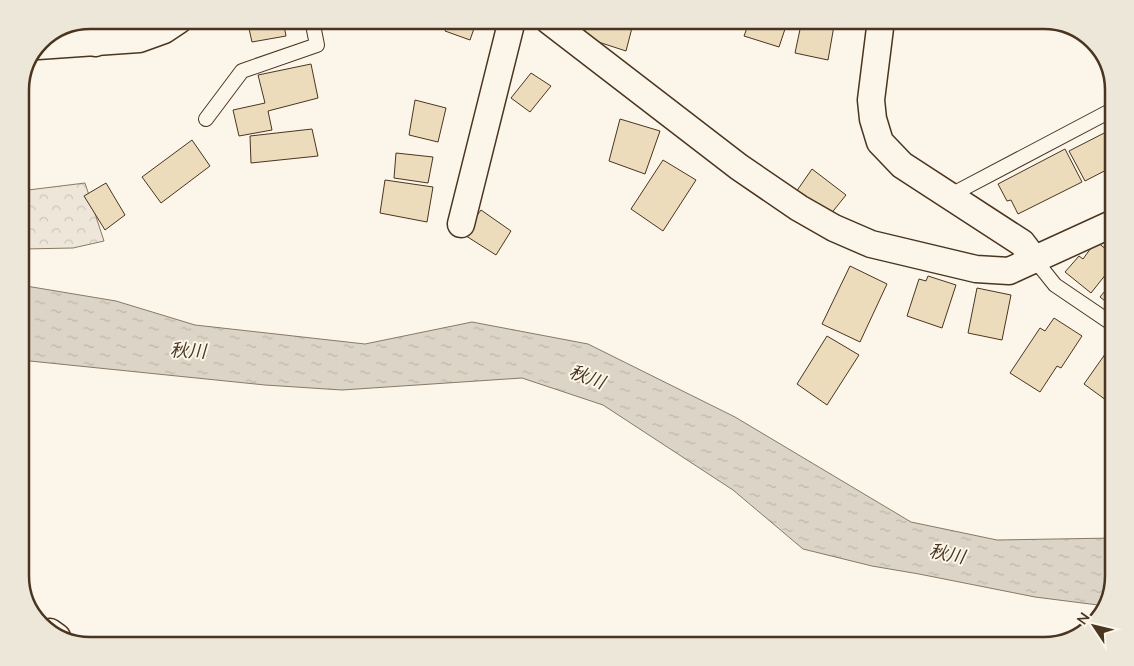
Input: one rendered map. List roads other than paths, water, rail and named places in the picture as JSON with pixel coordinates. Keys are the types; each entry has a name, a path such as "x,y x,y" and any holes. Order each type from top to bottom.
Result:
{"street":[{"path":"51,42 94,31 139,39 166,29"},
{"path":"461,224 510,29"},
{"path":"560,29 739,167 799,208 834,228 871,244 976,269 1009,271 1105,227"},
{"path":"880,29 871,100 873,119 880,142 902,165 1022,243 1036,260"}],"lane":[{"path":"206,119 242,71 317,44 314,29"},
{"path":"949,196 1105,114"},
{"path":"1036,260 1054,285 1105,319"}],"water":[{"name":"秋川","path":"29,286 116,301 195,325 365,344 472,322 588,344 735,417 911,522 997,540 1105,538 1105,584 1101,600 1069,601 1035,597 872,566 803,549 733,490 603,405 522,378 342,390 265,385 29,361"}]}
